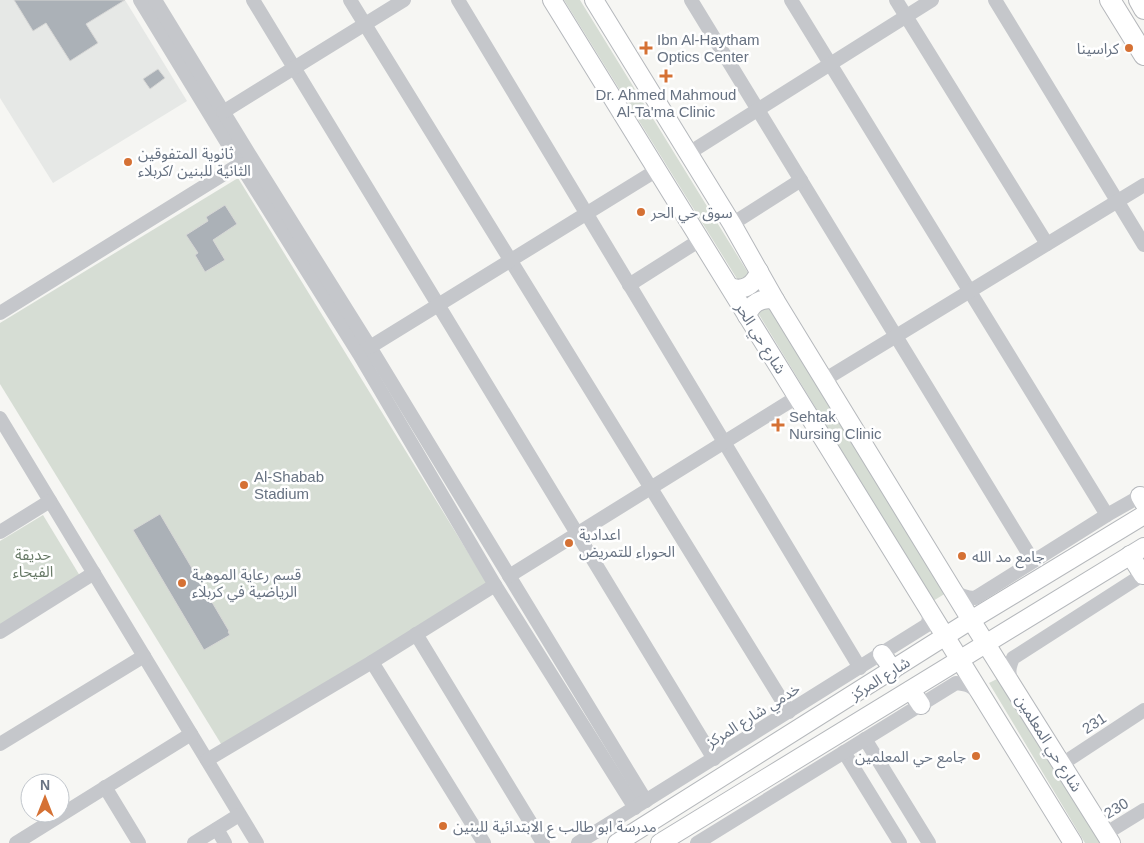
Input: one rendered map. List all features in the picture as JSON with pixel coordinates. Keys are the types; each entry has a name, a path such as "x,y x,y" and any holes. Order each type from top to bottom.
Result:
{"highway":[{"path":"1110,0 1144,55"},
{"path":"1138,0 1144,9"}],"main road":[{"name":"شارع حي الحر","path":"552,0 984,699"},
{"path":"594,0 689,153 732,224 758,272 986,644"},
{"path":"730,287 742,289 750,285 756,279 758,272"},
{"path":"747,316 757,301 766,298 775,300"},
{"name":"شارع المركز","path":"617,843 971,620 1144,515"},
{"path":"1137,551 1144,574"},
{"name":"شارع المركز","path":"660,843 916,698 960,660 1137,551"},
{"name":"شارع حي المعلمين","path":"986,644 1108,838"},
{"path":"882,654 893,670"},
{"path":"984,699 1073,843"}],"street":[{"path":"140,0 240,164 370,347 510,576 641,804"},
{"path":"155,0 223,112 364,362 495,585 641,804"},
{"path":"253,0 714,759"},
{"path":"350,0 789,712"},
{"path":"223,112 404,0"},
{"path":"458,0 860,668"},
{"path":"691,0 1033,561"},
{"path":"791,0 1107,515"},
{"path":"896,0 1047,244"},
{"path":"689,153 932,0"},
{"path":"995,0 1144,245"},
{"path":"0,313 240,164"},
{"path":"370,347 657,170"},
{"path":"732,224 801,180"},
{"path":"824,380 1144,185"},
{"path":"629,285 700,240"},
{"path":"510,576 797,397"},
{"path":"0,419 256,843"},
{"path":"952,589 960,596 975,598 1107,515 1143,498"},
{"path":"0,532 50,501"},
{"path":"0,632 94,574"},
{"path":"1013,686 1009,675 1013,658 1144,574"},
{"path":"207,760 372,662 495,585"},
{"name":"خدمي شارع المركز","path":"578,843 927,625 929,610 927,605"},
{"path":"416,634 542,843"},
{"path":"0,744 144,656"},
{"path":"372,662 484,843"},
{"path":"697,843 715,838 865,739 916,698 956,683 975,688 984,699"},
{"name":"231","path":"1062,764 1144,710"},
{"path":"16,843 191,734"},
{"path":"865,739 929,843"},
{"path":"844,752 900,843"},
{"path":"866,786 864,778 865,772 868,769 878,767 885,772"},
{"path":"106,787 140,843"},
{"name":"230","path":"1108,838 1144,810"},
{"path":"194,843 239,814"},
{"path":"217,829 225,843"}],"shaded area":[{"path":"0,0 125,0 187,101 53,183 0,98"}],"green space":[{"path":"564,0 580,0 750,276 739,282"},
{"name":"Al-Shabab Stadium","path":"238,178 488,585 223,747 0,384 0,323"},
{"path":"766,302 946,593 933,601 755,308"},
{"name":"حديقة الفيحاء","path":"43,515 80,576 0,625 0,541"},
{"path":"1001,677 1101,843 1085,843 989,683"}],"building":[{"path":"14,0 125,0 86,24 98,43 70,61 46,23 33,31"},
{"path":"158,69 165,78 150,89 143,79"},
{"path":"225,205 237,224 213,240 225,260 205,272 195,255 198,253 186,235 208,221 206,217"},
{"path":"160,514 229,631 230,635 204,650 133,530"}],"place":[{"name":"Ibn Al-Haytham Optics Center","path":"646,48"},
{"name":"كراسينا","path":"1129,48"},
{"name":"Dr. Ahmed Mahmoud Al-Ta'ma Clinic","path":"666,76"},
{"name":"ثانوية المتفوقين الثانية للبنين /كربلاء","path":"128,162"},
{"name":"سوق حي الحر","path":"641,212"},
{"name":"Sehtak Nursing Clinic","path":"778,425"},
{"name":"Al-Shabab Stadium","path":"244,485"},
{"name":"اعدادية الحوراء للتمريض","path":"569,543"},
{"name":"جامع مد الله","path":"962,556"},
{"name":"قسم رعاية الموهبة الرياضية في كربلاء","path":"182,583"},
{"name":"جامع حي المعلمين","path":"976,756"},
{"name":"مدرسة ابو طالب ع الابتدائية للبنين","path":"443,826"}]}
